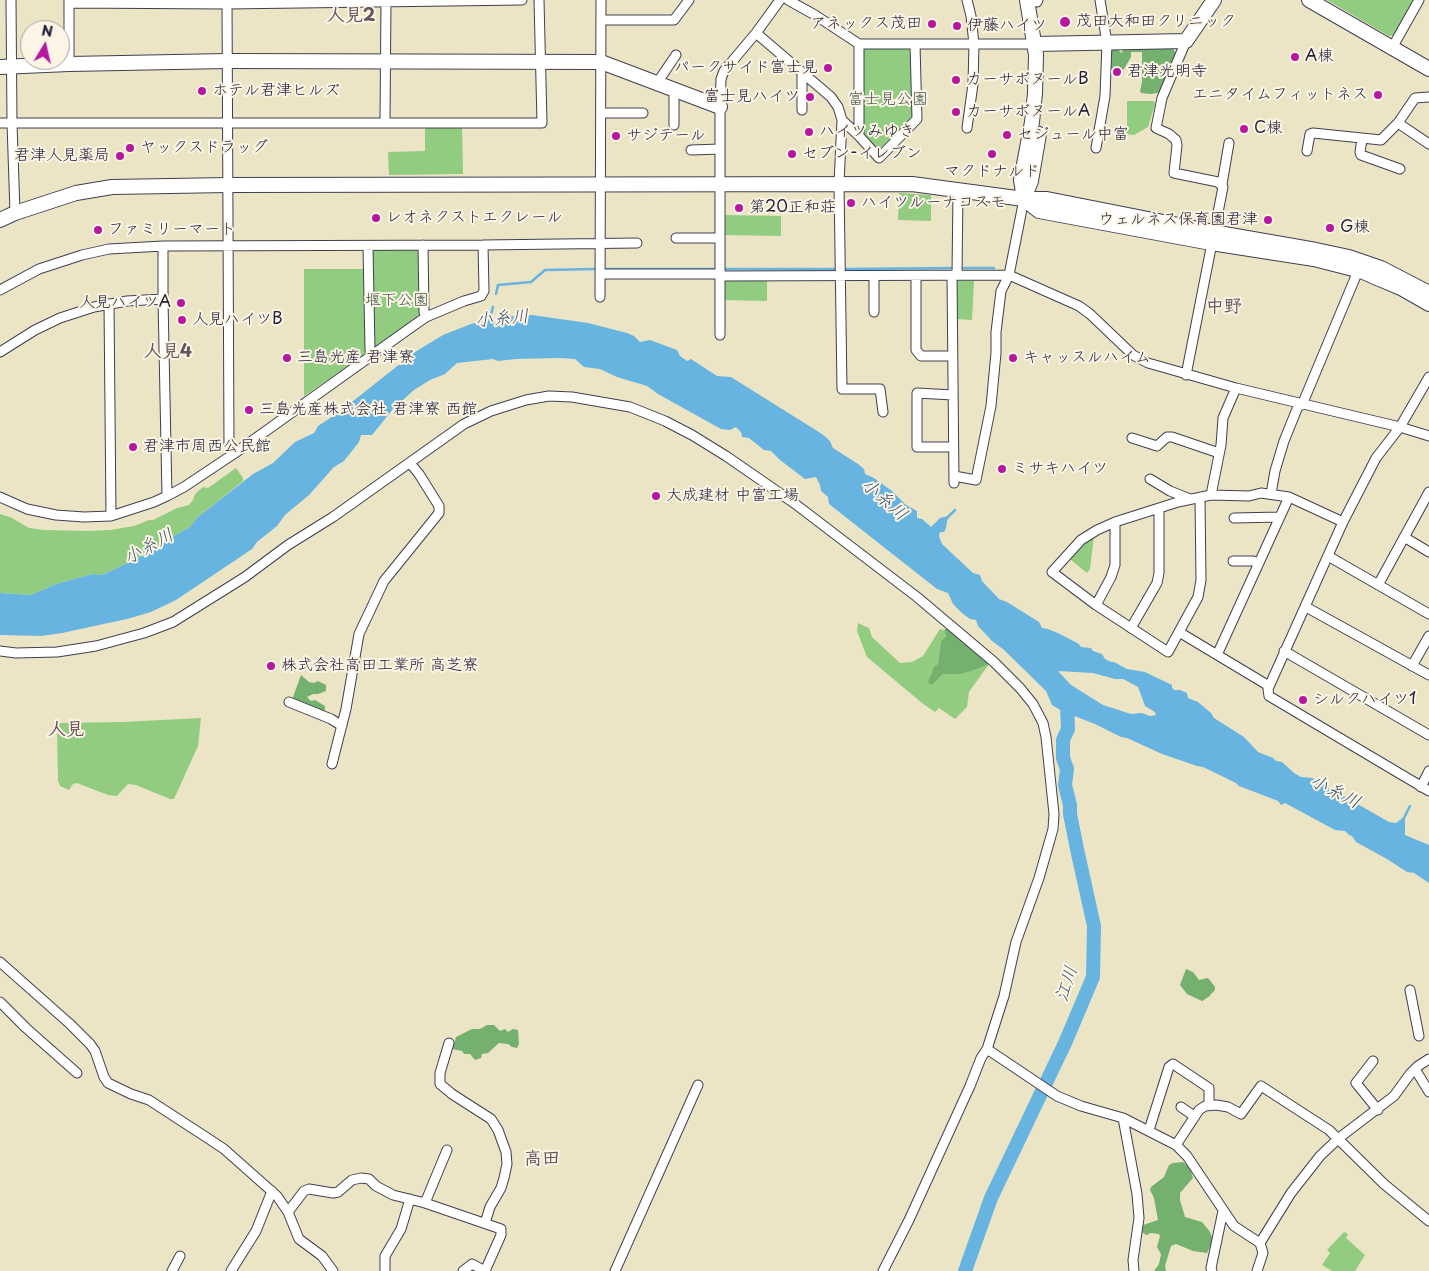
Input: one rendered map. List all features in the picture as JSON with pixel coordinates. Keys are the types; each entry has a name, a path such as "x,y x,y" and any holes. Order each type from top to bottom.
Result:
{"street":[{"path":"11,0 6,67 12,123 15,212"},
{"path":"69,20 69,2 522,0"},
{"path":"0,123 542,123 539,0"},
{"path":"600,297 601,0"},
{"path":"602,20 674,20 688,0"},
{"path":"720,335 721,79 724,71 756,33 780,0"},
{"path":"788,0 815,14 859,44 1038,44 1186,41"},
{"path":"967,0 974,44 973,84 967,128"},
{"path":"1096,148 1105,96 1108,43 1100,0"},
{"path":"1214,0 1186,41 1162,98 1156,128 1169,134 1176,140 1174,173 1222,184"},
{"path":"1310,0 1429,69"},
{"path":"1392,48 1421,0 1429,4"},
{"path":"385,122 386,1"},
{"path":"958,190 952,356 954,479 976,480 991,406 996,332 1002,291 1009,275 1024,199 1031,181 1042,113 1043,68 1032,1"},
{"path":"227,2 229,443 235,453"},
{"path":"756,33 831,97 838,107 842,120 839,183 842,389 880,389 883,412"},
{"path":"859,44 859,136"},
{"path":"842,120 879,158 917,119 915,44"},
{"path":"656,83 676,55"},
{"path":"70,64 386,61 601,62 720,106"},
{"path":"6,67 20,66"},
{"path":"802,73 802,110"},
{"path":"674,89 674,125"},
{"path":"1307,151 1310,134 1313,133 1381,140 1398,123 1415,98 1429,97"},
{"path":"601,113 643,113"},
{"path":"1398,123 1429,144"},
{"path":"1362,139 1361,155 1400,170"},
{"path":"1186,375 1223,187 1229,142"},
{"path":"691,150 720,149"},
{"path":"0,220 15,212 76,193 112,187 228,185 912,184 1024,199 1047,199 1314,259 1358,270 1401,288 1429,304"},
{"path":"1213,237 1349,257 1381,268 1429,293"},
{"path":"676,238 720,238"},
{"path":"0,290 39,269 82,255 110,249 163,246 637,243"},
{"path":"423,245 424,312 426,317"},
{"path":"0,497 27,509 56,516 110,516 147,505 167,496 235,453 426,317 464,301 482,296 484,291 483,245"},
{"path":"163,246 167,496"},
{"path":"368,246 370,350 372,354"},
{"path":"1271,494 1275,470 1284,442 1358,270"},
{"path":"601,274 721,274 724,276 1009,275 1078,306 1090,314 1133,355 1148,363 1236,388 1429,436"},
{"path":"874,276 874,312"},
{"path":"916,276 916,350 921,356 952,356"},
{"path":"0,352 35,330 60,318 94,307 127,301 163,300"},
{"path":"109,304 110,516"},
{"path":"1429,377 1400,428 1376,458 1343,522 1268,689 1269,696 1425,789 1429,771"},
{"path":"1212,495 1223,418 1236,388"},
{"path":"953,395 917,393 917,446 953,447"},
{"path":"0,651 16,653 56,652 96,646 144,633 173,622 244,577 288,545 334,517 464,424 491,411 526,400 550,396 572,397 630,407 666,421 692,435 794,502 925,603 994,662 1034,704 1043,724 1054,814 1053,829 1039,878 1016,942 1004,996 987,1049 981,1058 970,1086 883,1271"},
{"path":"1132,438 1157,446 1169,436 1219,453"},
{"path":"332,764 342,726 359,634 384,581 439,513 439,506 419,474 410,464"},
{"path":"1150,479 1170,490 1196,499"},
{"path":"1378,584 1429,492"},
{"path":"1196,499 1201,580 1198,597 1168,652 1096,605 1052,572 1081,540 1097,530 1158,508 1212,495 1249,496 1261,493 1271,494 1289,498 1343,522"},
{"path":"1217,655 1289,498"},
{"path":"1130,628 1157,583 1159,574 1158,508"},
{"path":"1234,518 1280,517"},
{"path":"1096,605 1111,577 1115,565 1115,522"},
{"path":"1404,537 1429,552"},
{"path":"1328,556 1429,614"},
{"path":"1233,561 1253,561 1259,563"},
{"path":"1306,607 1429,675"},
{"path":"1179,632 1269,686"},
{"path":"1412,666 1429,636"},
{"path":"1284,651 1429,735"},
{"path":"289,702 331,719 342,726"},
{"path":"0,962 90,1044 95,1051 108,1083 149,1100 209,1139 224,1149 272,1191 288,1212 299,1239 322,1256 333,1271"},
{"path":"1410,990 1416,1037 1429,1033"},
{"path":"0,1002 77,1073"},
{"path":"449,1043 440,1073 440,1084 491,1119 498,1130 506,1152 507,1164 501,1188 490,1207 485,1223"},
{"path":"987,1049 1050,1092 1081,1106 1123,1118 1176,1145 1187,1156 1234,1226 1260,1243 1263,1253 1257,1271"},
{"path":"1260,1243 1292,1193 1320,1156 1339,1138 1394,1096 1415,1069 1429,1059"},
{"path":"1373,1061 1356,1083 1378,1110"},
{"path":"1149,1130 1169,1067 1173,1064 1209,1088 1210,1105"},
{"path":"1415,1069 1429,1092"},
{"path":"615,1271 698,1085"},
{"path":"1176,1145 1199,1110 1210,1105 1228,1107 1241,1114 1261,1086 1339,1138 1384,1184 1429,1221"},
{"path":"1181,1107 1194,1116"},
{"path":"1123,1118 1137,1194 1138,1218 1133,1260 1134,1271"},
{"path":"425,1203 447,1150"},
{"path":"288,1212 304,1191 309,1189 333,1193 338,1192 352,1180 369,1179 385,1192 498,1227 502,1231 501,1235 486,1271 472,1264 463,1271"},
{"path":"231,1271 256,1231 272,1191"},
{"path":"384,1271 386,1256 401,1229 410,1200"},
{"path":"1212,1271 1211,1268 1223,1211"},
{"path":"172,1271 180,1256"}],"green space":[{"path":"1327,0 1416,0 1396,35 1389,36"},
{"path":"1172,47 1178,57 1162,92 1151,94 1141,93 1140,91 1142,82 1142,52 1131,52 1131,57 1124,69 1120,71 1110,69 1110,51 1113,48 1117,48 1121,53 1125,48"},
{"name":"富士見公園","path":"863,49 909,49 913,52 913,116 879,150 865,136 863,130"},
{"path":"1127,101 1154,101 1155,104 1148,127 1134,135 1127,134"},
{"path":"462,126 463,174 389,175 388,152 425,151 425,127"},
{"path":"899,193 931,195 931,221 898,220"},
{"path":"723,215 781,216 781,236 724,235"},
{"name":"堰下公園","path":"419,249 420,317 375,347 372,252 374,250"},
{"path":"304,269 366,269 367,351 304,396"},
{"path":"723,280 767,281 767,301 722,300"},
{"path":"958,281 974,281 972,320 956,319 956,283"},
{"path":"236,468 243,481 198,517 190,527 155,550 102,575 93,574 56,584 31,595 0,593 0,514 12,518 29,528 45,530 111,530 134,526 189,505 195,494 203,487 208,488"},
{"path":"1094,536 1090,569 1087,573 1070,559 1083,542"},
{"path":"858,623 869,628 872,637 900,663 912,662 923,656 940,629 944,630 946,636 941,641 938,664 931,673 932,685 943,674 977,669 989,664 969,692 967,707 955,719 939,708 935,712 922,703 867,657 857,631"},
{"path":"948,628 989,664 960,674 943,674 932,685 928,682 934,667 938,664 941,641 946,636 944,630"},
{"path":"301,675 309,682 314,683 318,681 326,685 326,691 307,697 311,701 315,700 325,706 325,711 295,701 293,697"},
{"path":"201,718 198,746 174,799 136,785 128,784 117,796 108,795 77,783 73,784 69,790 60,786 58,781 57,725 59,723"},
{"path":"1186,969 1193,972 1199,980 1208,978 1215,987 1210,996 1202,1001 1187,994 1180,985"},
{"path":"487,1025 494,1025 500,1031 505,1029 508,1032 513,1029 518,1030 519,1044 517,1048 499,1043 488,1053 482,1054 481,1058 475,1060 470,1054 464,1054 462,1051 452,1049 456,1037 472,1029 480,1029"},
{"path":"1183,1162 1190,1168 1193,1178 1180,1193 1185,1217 1202,1222 1210,1232 1213,1240 1207,1253 1193,1251 1176,1244 1171,1246 1165,1266 1166,1271 1154,1271 1159,1264 1161,1254 1157,1247 1160,1236 1159,1234 1151,1233 1146,1235 1142,1232 1143,1225 1158,1220 1154,1198 1150,1190 1151,1187 1164,1177 1169,1165"},
{"path":"1344,1232 1348,1234 1346,1238 1365,1255 1355,1271 1332,1271 1322,1265 1330,1253 1327,1250"}],"water":[{"name":"小糸川","path":"532,315 588,323 627,333 634,336 640,342 650,340 677,350 680,356 687,361 691,359 717,376 731,377 822,434 830,441 833,448 858,464 864,469 865,474 874,478 892,491 906,505 917,511 917,518 922,519 931,527 940,518 948,516 946,528 944,532 940,532 939,536 942,544 973,573 980,575 982,581 999,599 1039,622 1042,628 1060,634 1081,647 1091,648 1111,662 1127,669 1145,672 1172,685 1174,690 1187,693 1188,698 1198,702 1214,718 1244,737 1258,752 1282,762 1301,777 1312,778 1389,822 1396,823 1405,816 1405,835 1429,845 1429,883 1356,842 1345,831 1335,830 1285,803 1281,805 1278,801 1239,786 1203,767 1162,754 1064,712 1052,705 1046,691 1003,649 992,641 978,626 976,620 970,619 953,604 948,593 937,589 829,504 828,497 821,491 816,477 805,479 771,451 764,450 749,438 742,437 741,432 736,427 730,430 721,429 647,386 617,377 600,369 584,367 575,359 516,359 498,361 493,359 457,363 445,374 430,380 414,390 393,409 372,435 361,435 359,442 344,461 334,467 309,495 285,515 277,526 257,542 252,549 176,600 151,612 127,619 62,633 41,636 0,635 0,593 31,595 56,584 93,574 102,575 155,550 190,527 198,517 253,474 273,463 295,442 314,433 318,426 338,413 415,352 443,335 471,324 492,319 494,322 500,322 503,317","holes":["1058,671 1093,673 1115,679 1123,679 1138,687 1145,706 1155,712 1156,715 1131,714 1103,705 1071,685"]}],"waterway":[{"path":"846,269 952,268"},
{"path":"962,268 994,268"},
{"path":"496,294 498,285 531,282 545,270 596,269"},
{"path":"606,269 714,269"},
{"path":"724,269 835,269"},
{"name":"小糸川","path":"489,322 493,307"},
{"path":"946,519 955,510"},
{"name":"江川","path":"965,1271 991,1198 1065,1043 1093,977 1094,926 1065,785 1067,769 1063,758 1063,740 1068,729 1067,705 1064,696"},
{"path":"1404,818 1410,806"}],"place":[{"name":"茂田大和田クリニック","path":"1065,22"},
{"name":"アネックス茂田","path":"932,24"},
{"name":"伊藤ハイツ","path":"957,26"},
{"name":"A棟","path":"1295,57"},
{"name":"パークサイド富士見","path":"828,68"},
{"name":"君津光明寺","path":"1117,72"},
{"name":"カーサボヌールB","path":"956,80"},
{"name":"ホテル君津ヒルズ","path":"202,91"},
{"name":"エニタイムフィットネス","path":"1378,95"},
{"name":"富士見ハイツ","path":"810,97"},
{"name":"カーサボヌールA","path":"956,112"},
{"name":"C棟","path":"1244,129"},
{"name":"ハイツみゆき","path":"809,132"},
{"name":"セジュール中富","path":"1007,135"},
{"name":"サジテール","path":"616,136"},
{"name":"ヤックスドラッグ","path":"130,148"},
{"name":"セブン-イレブン","path":"792,154"},
{"name":"マクドナルド","path":"992,154"},
{"name":"君津人見薬局","path":"120,156"},
{"name":"ハイツルーナコスモ","path":"851,203"},
{"name":"第20正和荘","path":"739,208"},
{"name":"レオネクストエクレール","path":"376,218"},
{"name":"ウェルネス保育園君津","path":"1268,220"},
{"name":"G棟","path":"1330,228"},
{"name":"ファミリーマート","path":"98,230"},
{"name":"人見ハイツA","path":"181,303"},
{"name":"人見ハイツB","path":"182,320"},
{"name":"三島光産 君津寮","path":"287,358"},
{"name":"キャッスルハイム","path":"1013,358"},
{"name":"三島光産株式会社 君津寮 西館","path":"249,410"},
{"name":"君津市周西公民館","path":"133,447"},
{"name":"ミサキハイツ","path":"1002,469"},
{"name":"大成建材 中富工場","path":"656,496"},
{"name":"株式会社高田工業所 高芝寮","path":"271,666"},
{"name":"シルクハイツ1","path":"1303,700"}],"district":[{"name":"人見2","path":"351,16"},
{"name":"中野","path":"1224,307"},
{"name":"人見4","path":"168,352"},
{"name":"人見","path":"66,730"},
{"name":"高田","path":"542,1159"}]}
